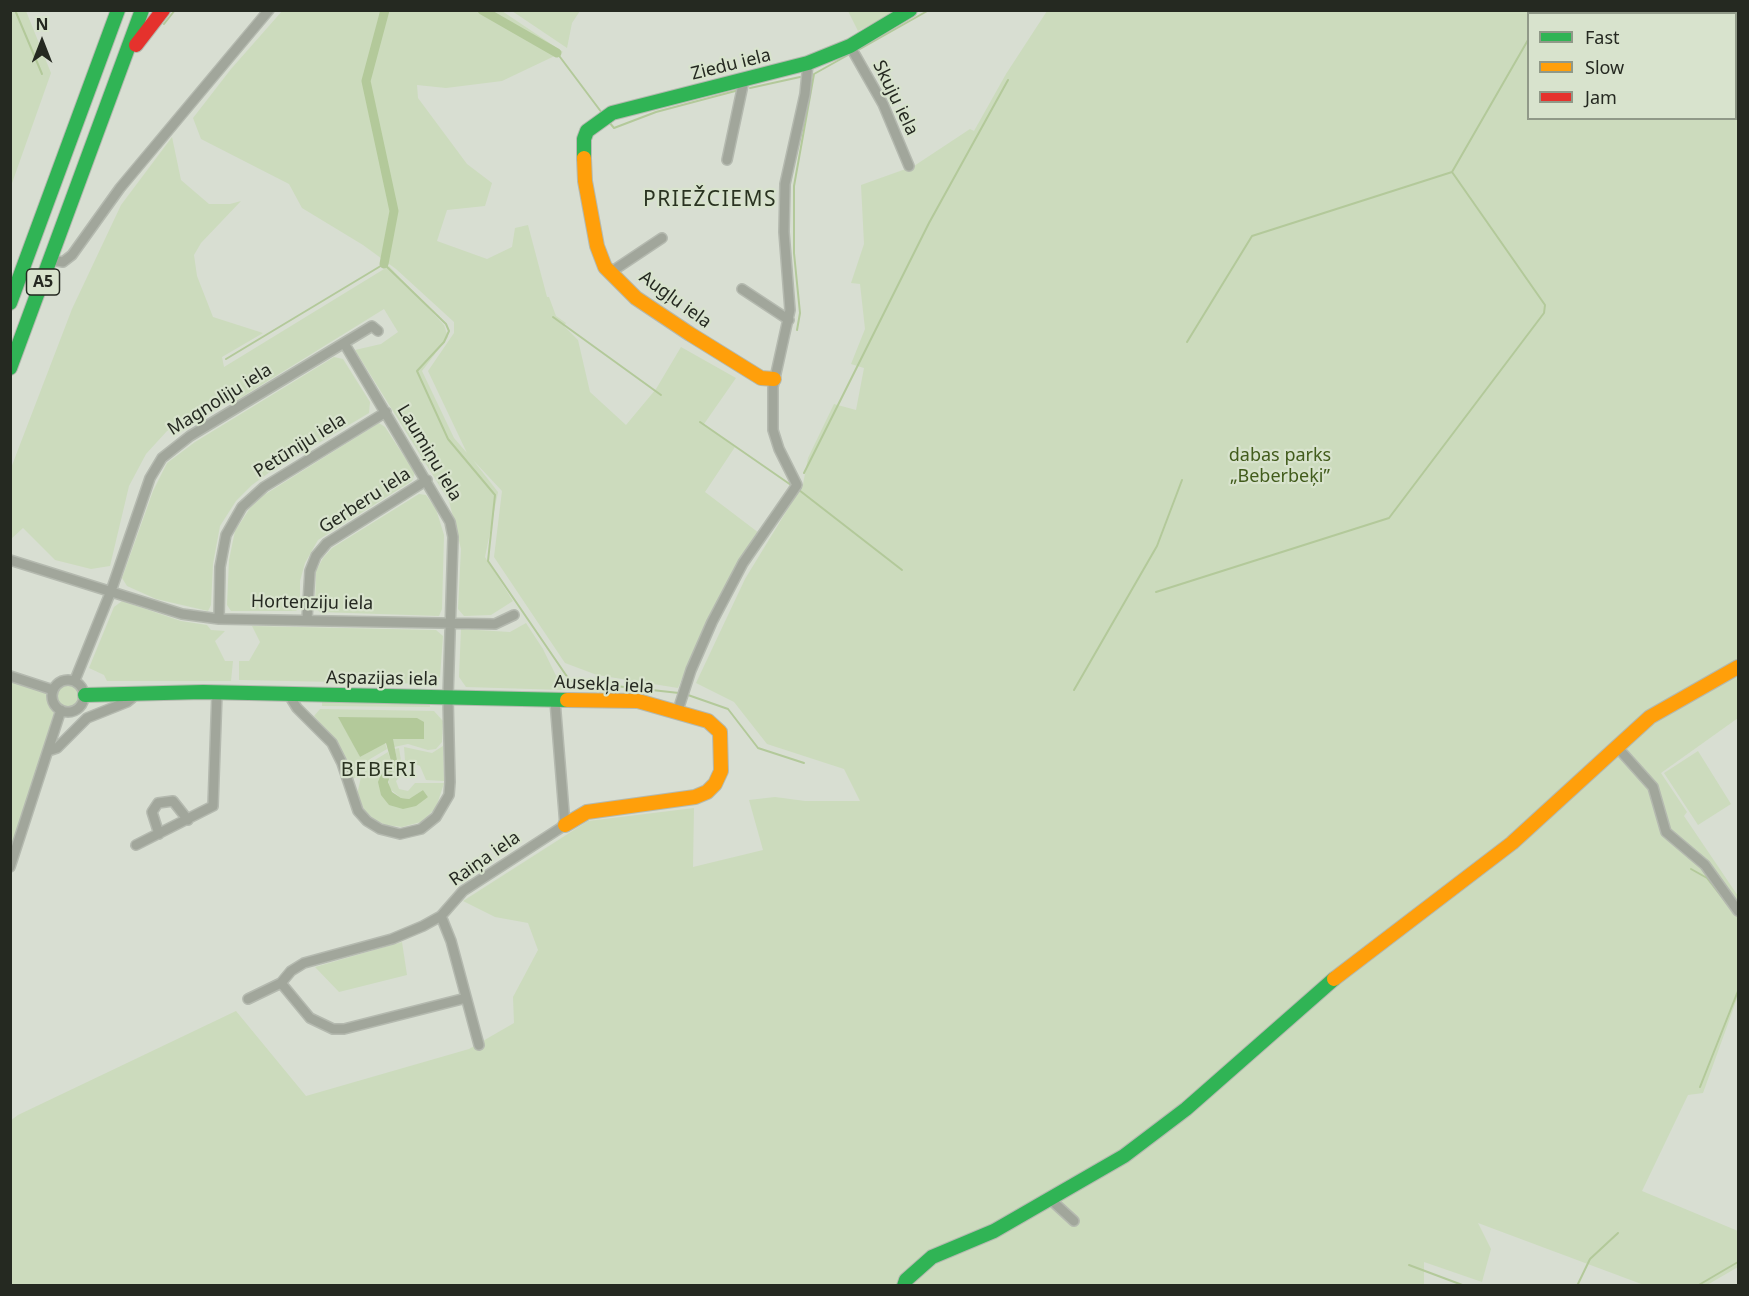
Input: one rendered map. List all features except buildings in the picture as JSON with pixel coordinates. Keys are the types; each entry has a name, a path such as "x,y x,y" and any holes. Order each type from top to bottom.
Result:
{"main road":[{"path":"109,37 110,10"},
{"name":"A5","path":"12,298 118,10"},
{"name":"A5","path":"10,368 142,10"},
{"path":"126,58 163,10"},
{"name":"Ziedu iela","path":"604,118 612,113 808,63 850,46 910,10"},
{"name":"Augļu iela","path":"604,118 587,131 583,150 585,181 597,246 605,267 636,298 717,353 761,378 774,379"},
{"path":"904,1286 906,1280 932,1257 994,1231 1124,1156 1186,1109 1353,962 1512,843 1650,717 1738,667"},
{"name":"Aspazijas iela","path":"85,696 134,693 217,693 448,698"},
{"name":"Ausekļa iela","path":"448,698 638,701 678,710 708,721 720,732 721,771 708,792 695,797 587,812 565,825"}],"street":[{"path":"51,260 63,262 72,255 120,188 269,10"},
{"name":"Skuju iela","path":"850,46 883,104 909,166"},
{"path":"678,710 691,670 712,622 743,563 797,484 773,430 774,379 789,320 784,201 788,163 805,94 808,63"},
{"path":"727,160 744,80"},
{"path":"611,272 663,238"},
{"path":"742,289 789,320"},
{"name":"Magnoliju iela","path":"75,680 111,591 150,478 162,458 190,436 372,326 378,330"},
{"name":"Laumiņu iela","path":"344,343 450,522 453,537 448,698"},
{"name":"Petūniju iela","path":"219,619 220,567 226,535 242,507 264,487 386,412"},
{"name":"Gerberu iela","path":"307,619 310,571 316,556 327,543 427,480"},
{"name":"Hortenziju iela","path":"10,560 182,614 219,619 495,624 514,615"},
{"path":"10,676 52,690"},
{"path":"62,680 75,680 84,689 85,696 80,708 68,712 61,710 53,702 52,690 62,680"},
{"path":"48,751 57,748 87,718 127,702 134,693"},
{"path":"136,845 213,806 217,693"},
{"name":"Aspazijas iela","path":"289,695 297,708 332,742 342,763 358,811 367,821 380,829 400,834 411,833 428,824 439,813 449,795 448,698"},
{"path":"555,700 565,825"},
{"path":"10,867 61,710"},
{"path":"1618,748 1653,787 1666,832 1705,865 1738,911"},
{"path":"159,834 152,812 158,803 173,801 188,820"},
{"name":"Raiņa iela","path":"248,999 280,983 291,970 304,963 392,939 441,916 463,891 565,825"},
{"path":"441,916 479,1045"},
{"path":"280,983 310,1018 333,1029 344,1029 466,998"},
{"path":"1050,1198 1074,1221"}],"green space":[{"path":"11,10 26,11 51,73 11,186"},
{"path":"283,10 502,11 563,52 502,81 446,88 417,85 418,98 467,164 492,183 485,206 447,210 437,241 487,259 512,247 515,228 528,225 547,297 549,297 556,316 566,323 564,326 578,340 590,392 626,425 656,389 681,347 736,378 704,424 735,447 705,492 759,533 708,619 678,688 597,675 565,663 494,557 502,491 473,460 498,492 485,557 513,601 491,615 464,616 458,609 461,549 449,501 355,350 381,344 398,332 384,309 234,402 231,397 167,431 146,454 129,486 110,566 91,569 55,560 23,528 11,539 11,468 72,309 121,205 172,137 181,180 209,204 230,204 241,201 201,243 194,255 197,276 213,317 263,333 222,357 224,367 389,266 444,325 448,337 422,371 454,438 467,453 428,371 454,333 454,322 396,269 363,245 302,208 289,184 201,139 193,118 231,69"},
{"path":"512,11 580,11 572,23 567,48"},
{"path":"848,11 898,11 858,31"},
{"name":"dabas parks „Beberbeķi”","path":"1047,11 1738,11 1738,718 1661,773 1687,812 1684,816 1738,896 1738,996 1703,1093 1688,1095 1642,1191 1738,1231 1738,1267 1707,1285 1644,1285 1478,1223 1491,1249 1482,1282 1424,1262 1424,1286 11,1286 10,1121 18,1115 236,1011 306,1096 469,1049 514,1023 513,997 538,950 528,923 495,917 463,901 588,821 694,808 693,867 763,850 749,800 775,797 805,801 860,801 844,769 767,744 734,702 696,683 745,579 803,484 808,458 834,404 856,410 864,368 851,364 865,329 860,284 851,283 864,244 861,185 914,166 970,129 974,131 1006,74"},
{"path":"334,357 343,359 370,402 369,413 270,472 236,501 220,526 213,564 211,605 208,611 156,599 127,586 122,578 153,491 167,463 195,442"},
{"path":"379,423 385,427 415,473 412,481 318,540 305,563 300,581 300,606 296,611 231,611 227,605 229,560 235,531 250,508 264,495"},
{"path":"419,494 426,495 436,509 444,535 442,609 439,616 320,612 315,608 316,571 332,548"},
{"path":"122,601 181,621 207,625 211,630 225,631 215,641 225,661 233,661 231,681 107,681 104,675 89,668 114,607"},
{"path":"526,623 543,649 563,690 466,687 459,677 461,629 510,632"},
{"path":"252,626 436,630 443,636 440,677 434,684 239,680 239,661 249,661 260,642"},
{"path":"11,681 46,693 54,713 11,854"},
{"path":"69,683 78,686 81,695 78,704 69,707 60,704 57,695 60,686"},
{"path":"322,700 430,702 430,707 322,706"},
{"path":"320,709 434,711 443,721 442,742 436,749 428,750 408,744 394,747 392,739 396,737 339,717 360,757 385,743 387,749 370,759 359,775 352,780 339,744 314,716"},
{"path":"443,746 444,781 426,780 420,766 405,760 404,747 432,753"},
{"path":"399,748 403,773 396,781 399,789 408,791 415,783 444,783 436,808 421,822 402,827 386,825 375,820 365,811 357,795 361,777 370,763 388,752 391,761 383,769 389,805 428,797 423,790 409,799 401,798 390,789 388,778 398,765 395,749"},
{"path":"1698,751 1731,804 1698,825 1664,773"},
{"path":"402,942 407,975 339,992 315,967"}],"shaded area":[{"path":"338,717 417,718 424,722 424,739 393,739 398,765 391,773 388,782 392,792 401,798 409,799 423,790 428,797 416,806 403,809 389,805 381,795 378,782 383,769 391,761 386,743 360,757"}],"waterway":[{"path":"15,10 42,74"},
{"path":"164,24 175,10"},
{"path":"384,264 394,211 366,81 385,10"},
{"path":"482,10 557,53"},
{"path":"860,49 929,10"},
{"path":"1187,342 1252,236 1452,172 1527,42"},
{"path":"557,53 602,113"},
{"path":"797,330 800,313 794,253 794,186 814,74 848,55"},
{"path":"750,88 800,77"},
{"path":"804,473 929,223 1008,80"},
{"path":"609,122 614,128 656,112 739,90"},
{"path":"1156,592 1389,518 1544,313 1545,305 1452,172"},
{"path":"226,359 384,264 446,324 449,331 444,342 417,371 448,439 495,495 488,561 570,681 679,693"},
{"path":"553,317 661,395"},
{"path":"700,422 791,485"},
{"path":"1074,690 1157,546 1182,480"},
{"path":"799,490 902,570"},
{"path":"688,695 728,709 758,748 804,763"},
{"path":"1691,869 1707,878 1729,906"},
{"path":"1700,1087 1738,991"},
{"path":"1577,1286 1590,1259 1618,1233"},
{"path":"1697,1286 1738,1262"},
{"path":"1409,1265 1465,1286"}],"traffic: fast":[{"path":"10,303 118,10"},
{"path":"10,368 142,10"},
{"path":"584,158 584,139 587,131 612,113 808,63 850,46 910,10"},
{"path":"85,695 203,692 567,700"},
{"path":"904,1286 906,1280 932,1257 994,1231 1124,1156 1186,1109 1334,979"}],"traffic: slow":[{"path":"584,158 585,181 597,246 605,267 636,298 690,334 761,378 774,379"},
{"path":"1334,979 1512,843 1650,717 1738,667"},
{"path":"565,825 587,812 695,797 707,792 715,784 721,771 720,732 708,721 638,701 567,700"}],"traffic: jam":[{"path":"136,45 163,10"}],"district":[{"name":"PRIEŽCIEMS","path":"710,200"},
{"name":"BEBERI","path":"379,770"}]}
